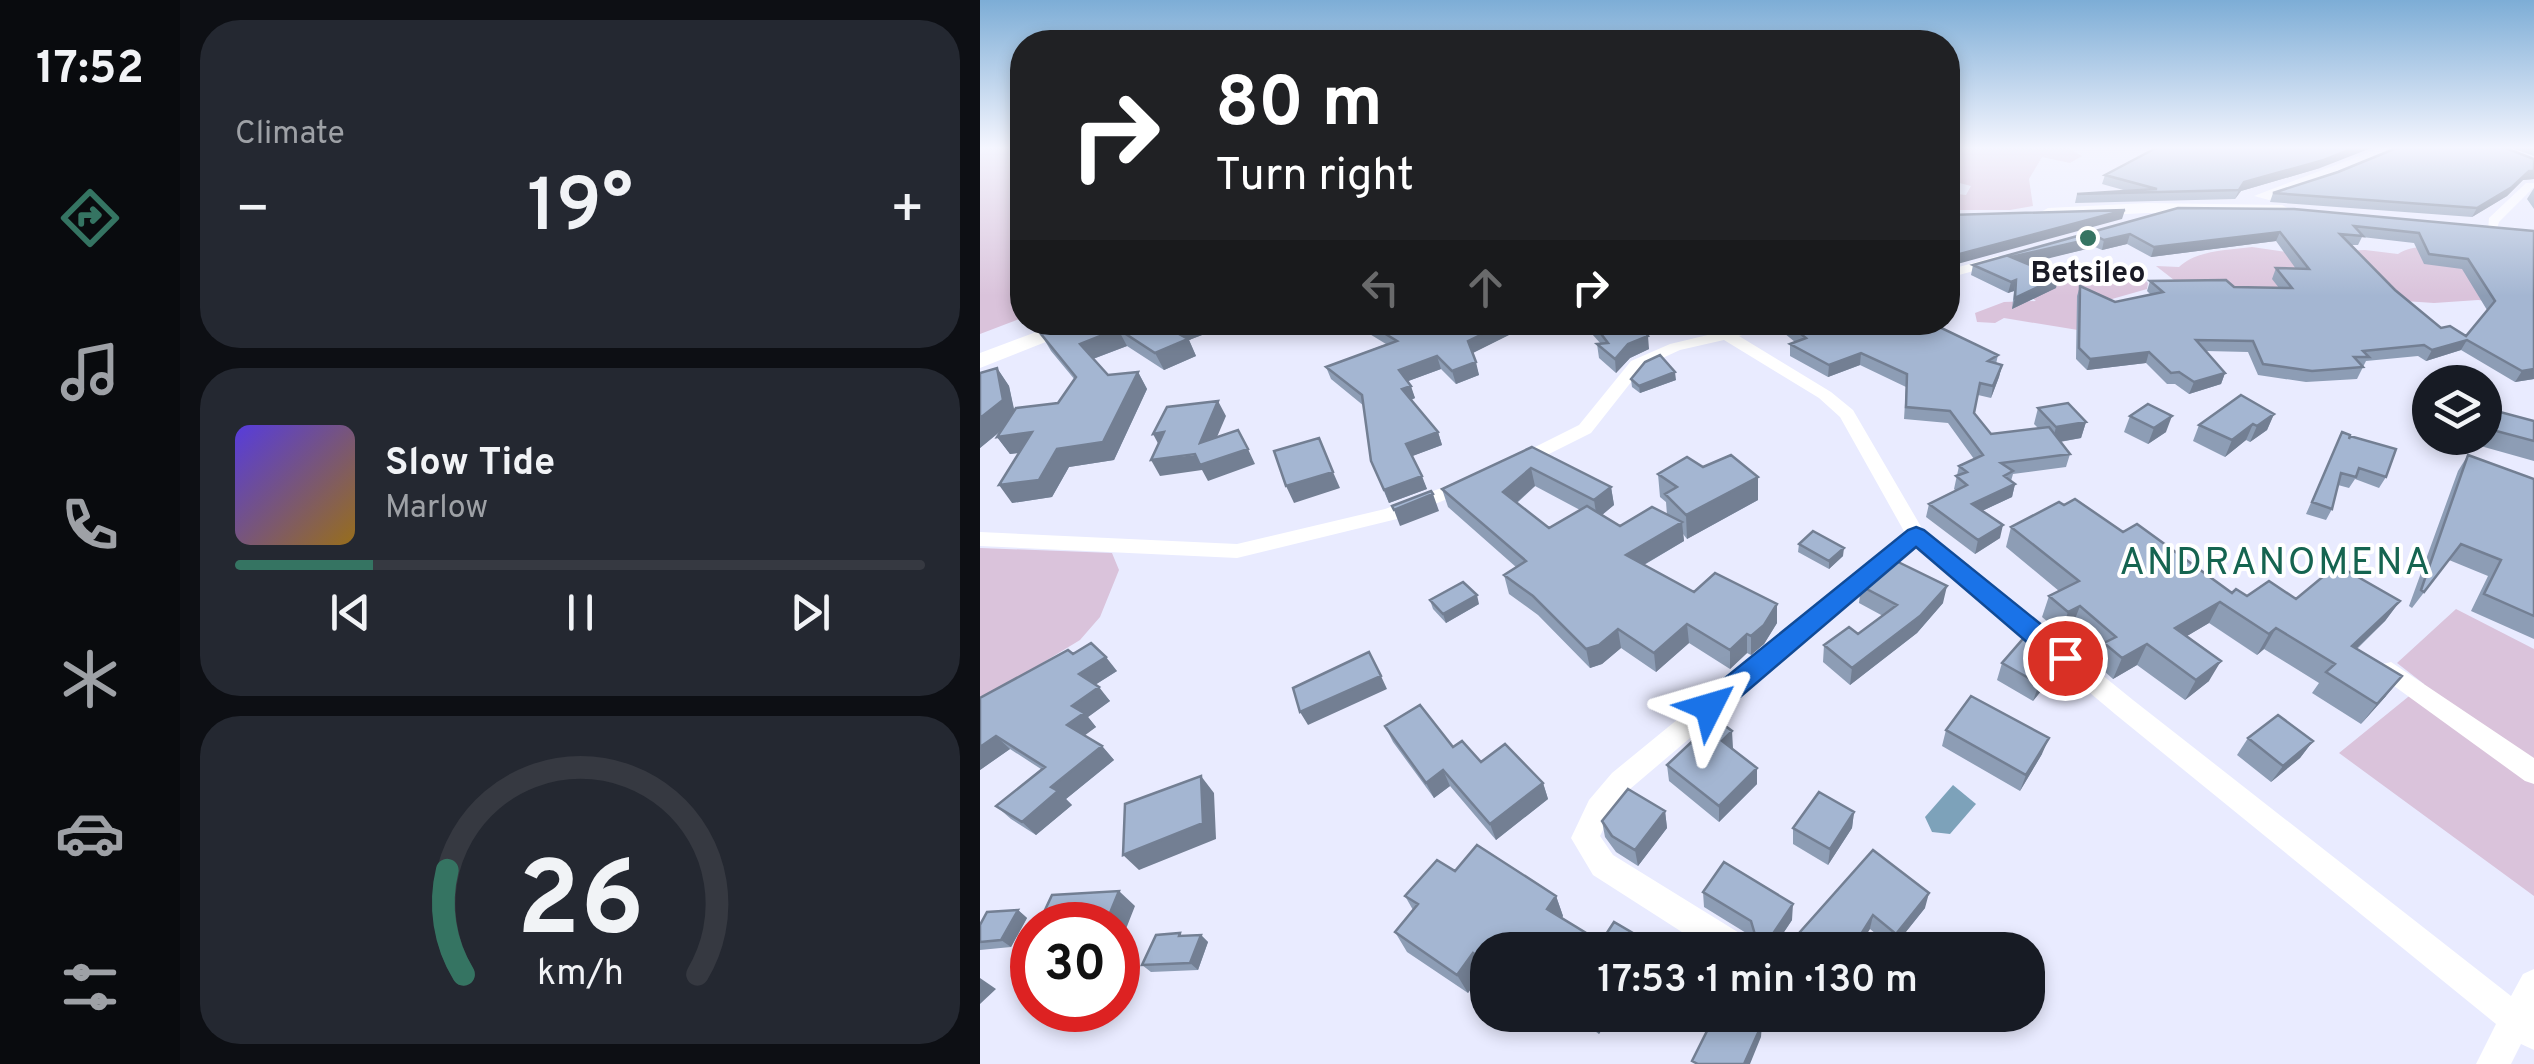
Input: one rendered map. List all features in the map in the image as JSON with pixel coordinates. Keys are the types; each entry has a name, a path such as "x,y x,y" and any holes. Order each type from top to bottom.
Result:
{"street":[{"path":"2216,208 2256,197"},
{"path":"2491,229 2493,221 2519,197"},
{"path":"2133,224 2188,208"},
{"path":"2026,215 2188,208 2304,212"},
{"path":"1960,271 2019,254"},
{"path":"980,361 1050,335"},
{"path":"980,539 1237,551 1390,514 1491,475 1586,429 1637,364 1675,346 1721,335"},
{"path":"1727,335 1825,395 1848,414 1916,535 2136,717 2525,1026"},
{"path":"1710,932 1602,864 1585,838 1598,808 1621,781 1916,535"},
{"path":"2391,671 2534,773"},
{"path":"2493,1064 2525,1026 2534,985"}],"shaded area":[{"path":"980,197 1010,197 1010,323 980,334"},
{"path":"1960,197 2032,197 2033,206 1960,210"},
{"path":"2252,247 2294,253 2365,250 2398,254 2414,248 2442,249 2472,263 2505,303 2434,303 2197,287 2174,280 2156,266 2179,267 2204,254"},
{"path":"2041,266 2139,274 2148,283 2147,289 2105,301 2084,331 2004,318 1995,323 1977,322 1975,313 2004,302 2036,301 2022,290 2011,272"},
{"path":"980,548 1112,553 1119,570 1100,617 1080,640 980,701"},
{"path":"2456,609 2534,649 2534,896 2339,753 2424,684 2397,663"}],"water":[{"path":"1953,785 1976,804 1950,834 1932,832 1925,817"}],"building":[{"path":"2323,197 2496,197 2477,208"},
{"path":"2178,208 2294,209 2534,231 2534,369 2522,371 2467,340 2432,350 2424,345 2363,351 2369,357 2354,357 2363,367 2312,371 2263,364 2253,341 2196,340 2225,373 2194,382 2179,372 2171,373 2149,352 2090,359 2079,348 2080,286 2115,302 2163,292 2150,281 2226,280 2234,287 2292,288 2276,268 2309,269 2280,232 2154,247 2130,234 2104,240 2098,237 2011,257 2059,277 2015,298 2016,280 2011,282 1973,265","holes":["2354,226 2419,233 2429,254 2468,259 2495,301 2466,336 2450,326 2441,328 2395,290 2340,234 2363,236"]},
{"path":"2125,210 1960,254 1960,215"},
{"path":"1042,335 1103,335 1080,344 1108,375 1138,372 1103,442 1057,449 1039,480 999,485 1032,432 997,437 1016,408 1058,403 1076,377"},
{"path":"1127,335 1181,335 1188,339 1155,353"},
{"path":"1387,335 1480,335 1468,341 1476,362 1452,371 1437,356 1399,370 1411,386 1402,389 1438,432 1406,444 1422,476 1384,490 1371,461 1362,395 1326,367 1397,341"},
{"path":"1602,335 1648,336 1628,344 1615,359 1597,344 1608,343"},
{"path":"1802,335 1956,335 1998,355 1988,361 2002,365 1993,386 1980,383 1974,413 1991,434 2049,427 2070,454 2001,463 2013,471 2004,476 2015,484 1972,504 2003,525 1978,540 1929,504 1967,485 1956,476 1967,472 1959,466 1983,455 1950,411 1906,407 1907,374 1861,353 1829,365 1790,344 1806,338"},
{"path":"1660,355 1675,372 1639,386 1631,379 1645,362"},
{"path":"997,368 1003,400 980,418 980,373"},
{"path":"2241,395 2274,414 2232,440 2199,425"},
{"path":"1218,401 1200,443 1238,430 1248,449 1200,465 1195,454 1151,460 1164,432 1153,434 1167,407"},
{"path":"2068,403 2086,422 2056,427 2038,408"},
{"path":"2148,404 2172,416 2154,428 2130,416"},
{"path":"2502,413 2534,421 2534,441 2502,433"},
{"path":"2342,432 2350,435 2349,439 2350,436 2396,449 2386,477 2359,468 2356,477 2341,473 2332,509 2312,502"},
{"path":"1319,438 1333,472 1286,486 1274,451"},
{"path":"1532,447 1611,487 1594,500 1531,468 1503,492 1549,528 1587,506 1620,526 1652,507 1682,522 1626,555 1694,592 1715,573 1777,604 1764,625 1730,650 1687,624 1654,653 1618,629 1599,645 1586,649 1533,596 1504,575 1526,561 1442,489"},
{"path":"1731,455 1758,477 1686,515 1665,494 1677,487 1658,474 1687,457 1703,467"},
{"path":"2468,455 2534,479 2534,616 2484,594 2501,560 2461,544 2424,592 2421,590"},
{"path":"1431,491 1433,494 1394,510 1392,506"},
{"path":"2075,499 2123,532 2137,524 2232,593 2236,589 2247,596 2269,581 2296,599 2337,565 2400,601 2352,646 2402,676 2377,704 2326,672 2335,664 2276,628 2269,634 2220,602 2175,628 2221,661 2196,680 2147,644 2122,658 2104,643 2116,637 2080,606 2068,612 2049,596 2079,581 2011,527 2059,502 2064,505"},
{"path":"1813,531 1844,548 1829,561 1799,544"},
{"path":"1890,558 1947,586 1920,616 1852,668 1824,645 1849,627 1858,634 1897,605 1861,586"},
{"path":"1463,582 1477,595 1443,614 1430,600"},
{"path":"2029,632 2064,654 2039,684 2002,663"},
{"path":"1091,643 1106,657 1079,674 1099,687 1072,706 1084,713 1067,725 1102,746 1051,787 1058,791 1022,822 996,806 1045,767 996,736 980,747 980,698 1068,650 1073,654"},
{"path":"1369,652 1381,676 1300,712 1293,688"},
{"path":"1971,696 2049,738 2026,775 1946,730"},
{"path":"1420,705 1453,747 1462,741 1481,762 1505,744 1543,783 1490,824 1443,770 1426,783 1385,726"},
{"path":"2278,715 2313,741 2283,766 2248,738"},
{"path":"1716,719 1732,731 1722,741 1757,768 1719,806 1667,765"},
{"path":"1201,776 1203,823 1123,855 1125,804"},
{"path":"1628,789 1665,811 1635,850 1612,836 1602,821"},
{"path":"1819,792 1854,812 1830,849 1793,828"},
{"path":"1477,845 1556,896 1547,909 1585,932 1470,932 1470,957 1457,975 1395,932 1418,904 1405,896 1437,860 1455,871"},
{"path":"1873,850 1929,893 1898,932 1873,915 1862,932 1800,932"},
{"path":"1724,862 1793,904 1774,932 1754,932 1751,921 1703,892"},
{"path":"1119,891 1114,902 1049,902 1052,895"},
{"path":"1010,911 1010,924 1001,940 980,942 980,925 987,912"},
{"path":"1614,922 1631,932 1608,932"},
{"path":"1180,933 1179,936 1201,935 1190,963 1142,965 1156,935"},
{"path":"1706,1032 1758,1032 1744,1064 1692,1061"}],"place":[{"name":"Betsileo","path":"2088,238"}],"district":[{"name":"ANDRANOMENA","path":"2276,561"}],"route":[{"path":"1709,707 1916,535 2065,658"}]}
